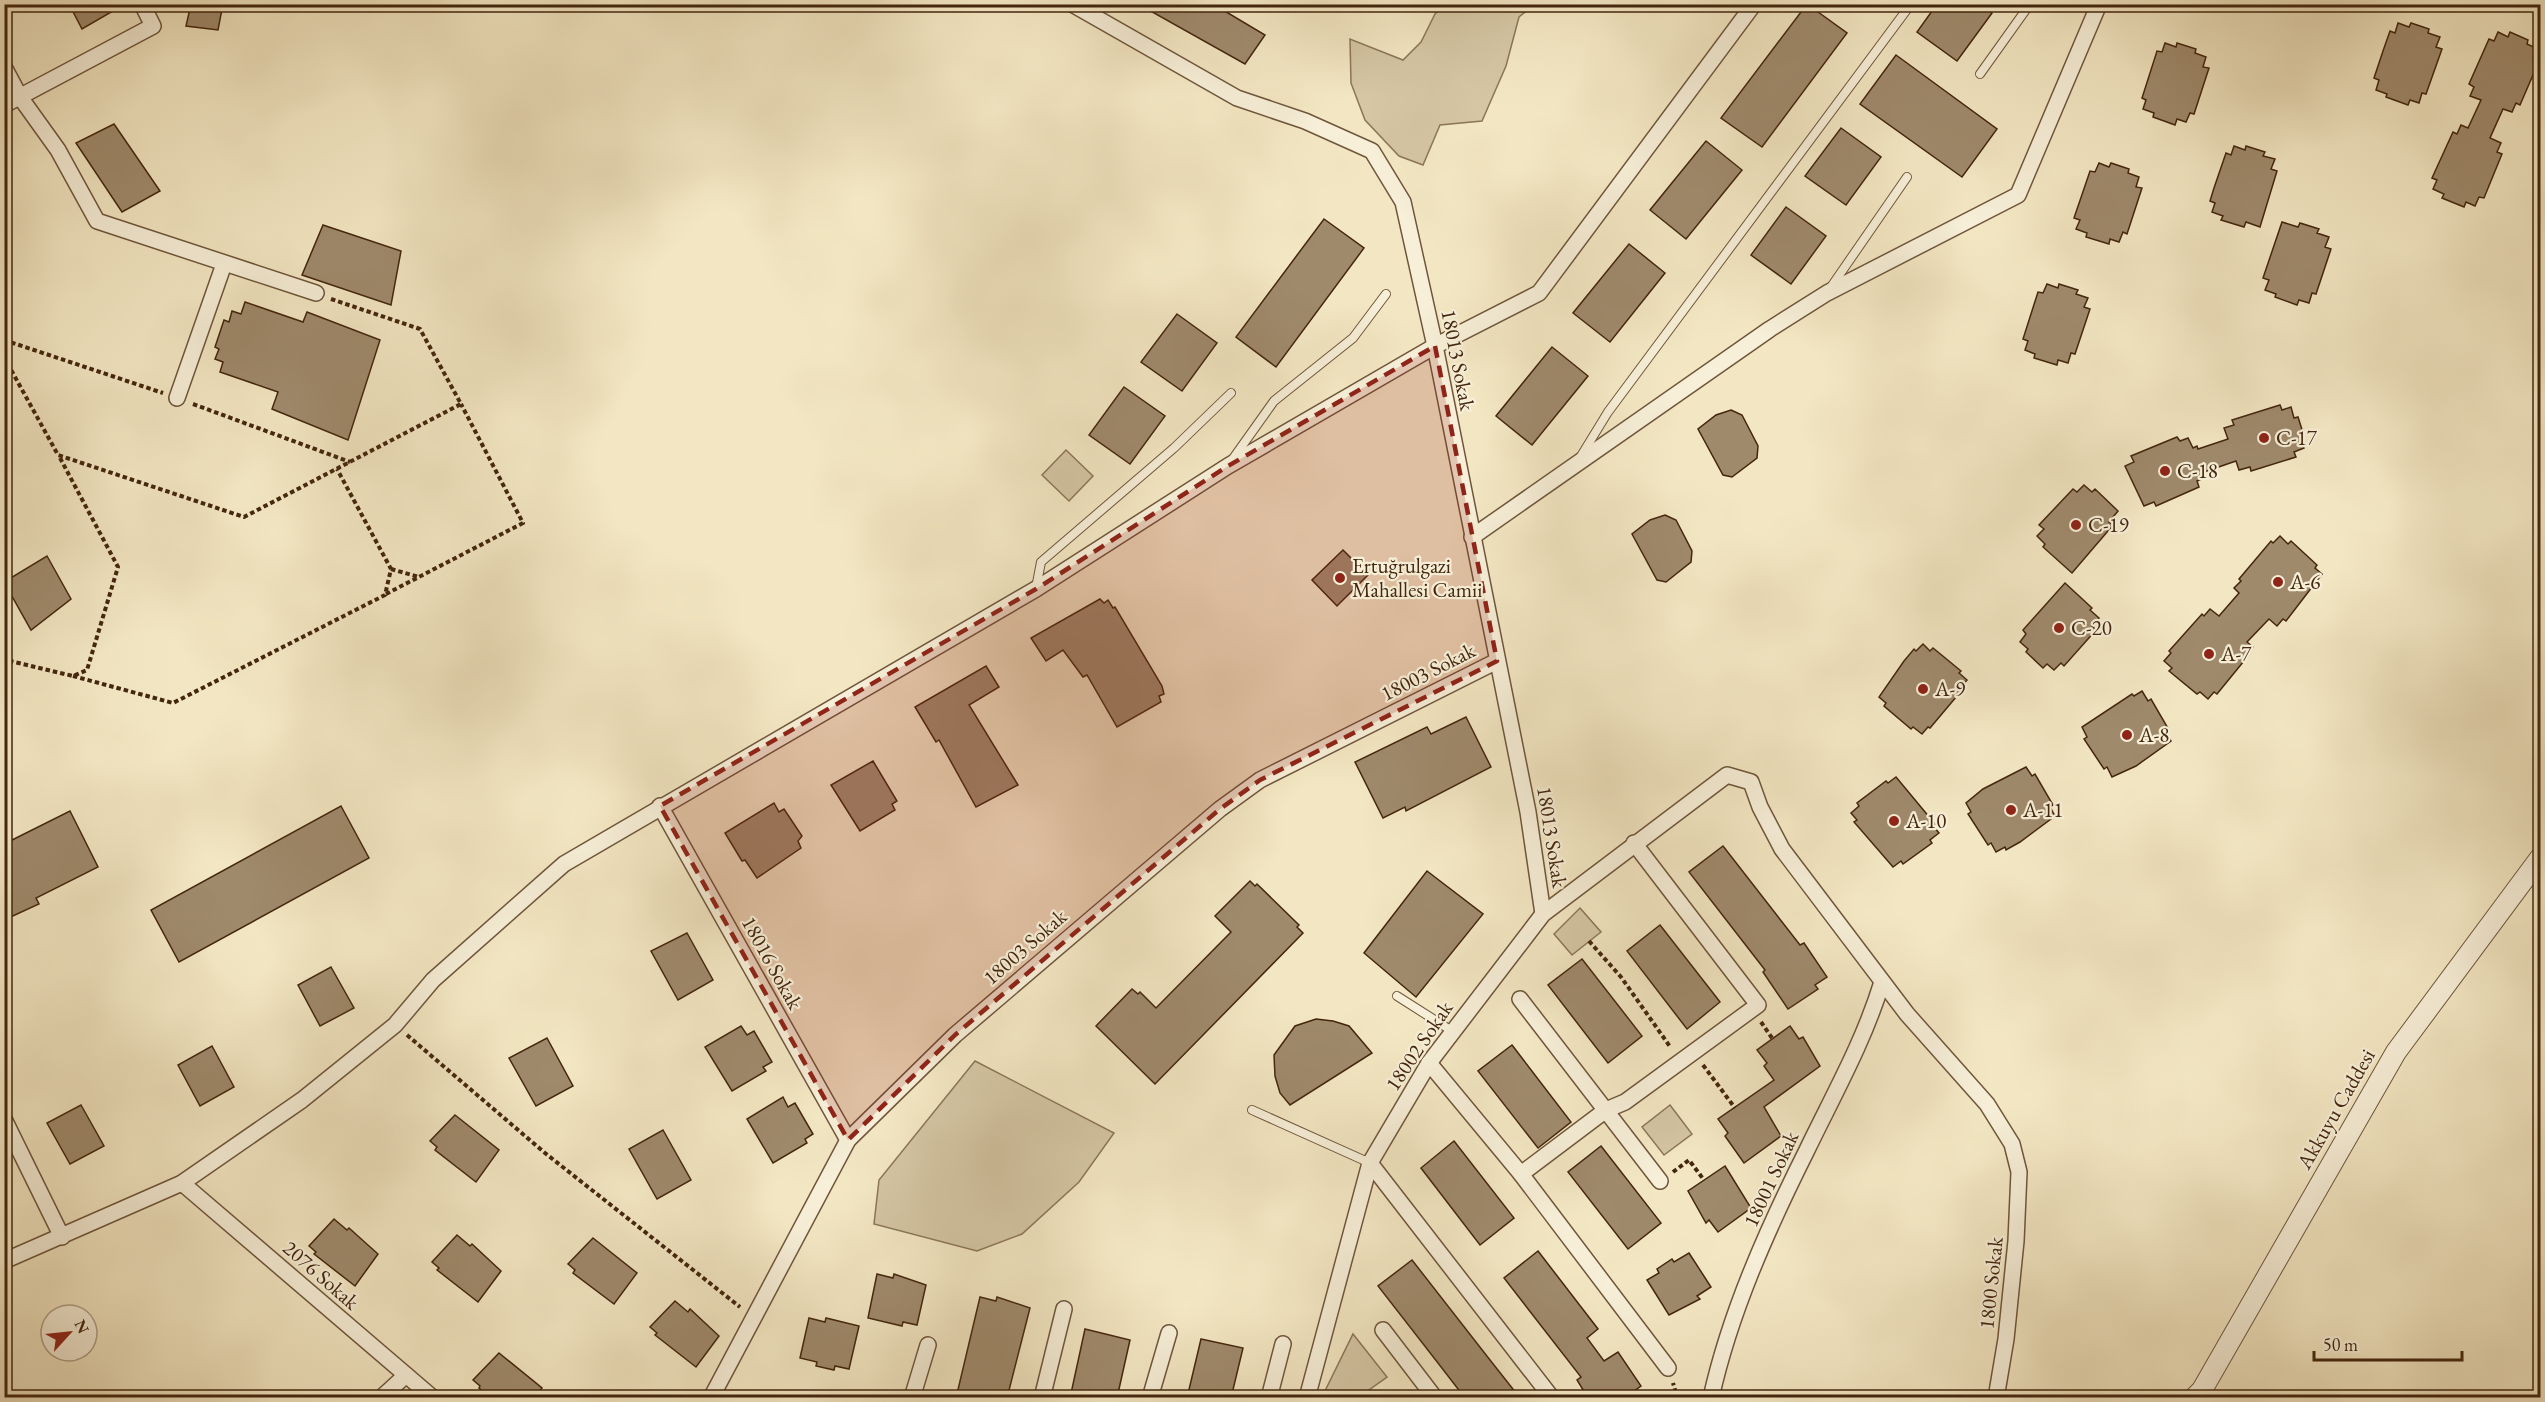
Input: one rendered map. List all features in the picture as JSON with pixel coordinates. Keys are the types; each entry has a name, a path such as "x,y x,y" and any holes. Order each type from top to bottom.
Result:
{"street":[{"path":"4,105 153,26 142,4"},
{"name":"18013 Sokak","path":"1072,4 1237,98 1305,121 1372,151 1403,202 1435,346 1528,812 1544,914"},
{"path":"4,1261 182,1184 302,1100 395,1025 433,980 564,864 660,806 822,716 1036,589 1228,466 1435,346 1539,293 1754,4"},
{"path":"1472,537 1770,329 1827,293 2018,195 2099,4"},
{"path":"4,67 20,97 58,150 97,221 316,293"},
{"path":"177,398 224,264"},
{"name":"18003 Sokak","path":"711,1398 848,1140 955,1035 1220,809 1260,780 1497,661"},
{"name":"18002 Sokak","path":"1307,1398 1370,1163 1429,1063 1544,914 1692,799 1727,775 1751,782 1760,807 1782,849 1882,982"},
{"name":"18016 Sokak","path":"660,806 848,1140"},
{"path":"1521,1174 1606,1110 1625,1102 1758,1005 1634,843"},
{"name":"Akkuyu Caddesi","path":"2194,1398 2202,1390 2396,1052 2541,858"},
{"name":"1800 Sokak","path":"1882,982 1987,1104 2012,1143 2019,1172 2016,1240 2008,1328 1996,1398"},
{"name":"18001 Sokak","path":"1712,1398 1742,1298 1778,1212 1870,1021 1882,982"},
{"path":"1520,999 1660,1181"},
{"path":"1429,1063 1521,1174 1668,1368"},
{"path":"4,1119 62,1237"},
{"path":"1370,1163 1552,1398"},
{"name":"2076 Sokak","path":"182,1184 434,1398"},
{"path":"1042,1398 1064,1309"},
{"path":"1383,1330 1435,1398"},
{"path":"1150,1398 1169,1333"},
{"path":"1269,1398 1282,1344"},
{"path":"912,1398 928,1345"},
{"path":"381,1398 406,1375"}],"lane":[{"path":"1578,462 1608,412 1911,4"},
{"path":"1980,74 2030,4"},
{"path":"1827,293 1907,177"},
{"path":"1228,466 1274,401 1353,338 1386,294"},
{"path":"1036,589 1041,562 1174,448 1232,393"},
{"path":"1397,996 1452,1031"},
{"path":"1252,1110 1370,1163"}],"path":[{"path":"4,655 10,661 172,703 523,523 420,330 316,293"},
{"path":"4,357 118,567 87,670 74,676"},
{"path":"58,455 244,517 461,404"},
{"path":"337,469 391,569 385,595"},
{"path":"391,569 420,577"},
{"path":"1589,941 1645,1008 1680,1061"},
{"path":"395,1025 545,1153 753,1317"},
{"path":"1693,1051 1735,1108"},
{"path":"1660,1181 1689,1160 1704,1180"}],"highlighted area":[{"path":"1435,346 1497,661 1260,780 1220,809 955,1035 848,1140 660,806 1036,589 1228,466"}],"shaded area":[{"path":"1445,4 1534,5 1519,17 1506,66 1482,121 1440,125 1423,165 1399,156 1365,120 1351,83 1350,39 1403,60 1421,42 1435,14"},
{"path":"1066,450 1093,476 1069,501 1042,475"},
{"path":"1580,908 1601,932 1572,955 1554,934"},
{"path":"975,1061 1114,1133 1079,1182 1022,1234 977,1251 874,1224 879,1180"},
{"path":"1670,1105 1692,1134 1664,1155 1642,1127"},
{"path":"1353,1334 1387,1377 1359,1397 1322,1397"}],"building":[{"path":"69,4 125,4 82,29"},
{"path":"191,4 223,4 218,30 186,26"},
{"path":"1138,4 1213,4 1265,35 1245,64"},
{"path":"1807,4 1847,33 1762,147 1721,118"},
{"path":"1937,4 1982,4 1992,13 1957,61 1917,32"},
{"path":"2398,23 2409,27 2411,23 2429,29 2428,33 2440,37 2436,47 2442,49 2426,94 2422,93 2419,103 2410,100 2408,105 2386,97 2387,94 2376,90 2379,80 2374,78 2390,31 2395,33"},
{"path":"2498,32 2508,37 2510,32 2528,40 2527,44 2538,49 2533,58 2539,61 2520,105 2516,103 2512,112 2503,109 2490,138 2501,143 2497,152 2502,154 2484,198 2479,197 2475,206 2466,202 2464,207 2442,198 2444,194 2433,189 2437,180 2432,178 2453,132 2457,134 2461,125 2468,128 2481,100 2470,96 2474,87 2469,84 2489,39 2494,41"},
{"path":"2165,43 2176,47 2177,43 2196,49 2195,53 2206,57 2203,67 2209,68 2194,114 2190,113 2186,122 2177,119 2175,125 2153,117 2154,113 2143,109 2146,100 2142,98 2157,51 2162,52"},
{"path":"1896,55 1997,129 1962,177 1860,104"},
{"path":"114,124 160,191 122,212 76,143"},
{"path":"1841,128 1881,157 1846,205 1805,176"},
{"path":"1706,141 1742,170 1686,239 1650,210"},
{"path":"2234,146 2245,150 2246,146 2265,152 2263,156 2275,159 2271,169 2277,171 2260,227 2246,222 2244,227 2221,220 2223,216 2212,212 2215,203 2210,201 2214,188 2226,153 2231,155"},
{"path":"2099,163 2109,167 2111,163 2129,169 2128,173 2139,177 2136,187 2142,188 2127,234 2123,232 2119,242 2110,239 2109,244 2086,237 2087,233 2076,229 2080,220 2074,218 2090,171 2095,172"},
{"path":"1786,207 1826,236 1791,284 1751,255"},
{"path":"1324,219 1364,248 1276,367 1236,337"},
{"path":"2282,222 2298,227 2300,223 2319,229 2317,233 2329,237 2325,247 2331,249 2316,294 2312,293 2309,303 2299,300 2297,305 2275,297 2276,294 2265,290 2269,280 2263,278"},
{"path":"323,225 401,251 391,305 302,275"},
{"path":"1629,244 1665,273 1610,342 1573,313"},
{"path":"2047,284 2058,288 2059,284 2078,290 2076,294 2088,298 2084,307 2090,309 2075,354 2071,353 2068,363 2058,360 2057,365 2034,358 2035,354 2025,350 2028,341 2023,339 2038,292 2043,293"},
{"path":"245,302 303,322 307,312 380,340 348,440 272,409 278,392 220,372 223,362 215,359 219,349 215,347 224,320 229,322 232,311 241,314"},
{"path":"1177,314 1217,343 1182,391 1141,362"},
{"path":"1552,347 1588,376 1532,445 1496,416"},
{"path":"1124,387 1165,416 1130,464 1089,435"},
{"path":"2280,405 2282,410 2291,407 2294,418 2298,417 2304,436 2301,437 2304,448 2294,452 2296,457 2251,471 2250,467 2239,470 2236,461 2204,472 2206,477 2197,481 2199,487 2156,506 2154,502 2144,506 2125,466 2134,462 2131,456 2177,437 2180,441 2188,438 2193,448 2197,446 2198,449 2228,439 2224,428 2234,425 2232,420"},
{"path":"1731,410 1742,415 1758,446 1757,458 1732,477 1723,475 1698,429 1716,415"},
{"name":"C-19","path":"2084,485 2092,492 2095,489 2118,511 2109,522 2113,525 2072,573 2043,547 2045,544 2037,536 2044,529 2039,525 2073,489 2077,492"},
{"path":"1665,515 1676,520 1692,551 1691,562 1666,582 1657,580 1632,534 1650,520"},
{"path":"2280,536 2288,544 2291,541 2317,565 2315,568 2322,574 2286,621 2283,619 2277,626 2269,619 2247,642 2253,647 2248,656 2217,694 2214,692 2208,699 2200,692 2197,694 2169,671 2172,668 2164,661 2171,653 2169,651 2202,614 2204,616 2210,609 2219,616 2239,593 2234,588 2241,581 2239,579 2271,541 2273,543"},
{"name":"Ertuğrulgazi Mahallesi Camii","path":"1343,550 1368,575 1337,606 1312,580"},
{"path":"47,556 71,599 31,630 4,582"},
{"name":"C-20","path":"2065,583 2092,608 2090,610 2099,618 2092,626 2096,630 2064,666 2061,663 2054,670 2047,664 2043,668 2026,652 2028,649 2020,642 2026,634 2023,630"},
{"path":"1100,599 1104,603 1108,600 1113,608 1115,607 1162,686 1164,694 1159,696 1161,702 1117,727 1087,675 1083,677 1063,650 1046,661 1031,638"},
{"name":"A-9","path":"1923,644 1930,651 1933,648 1961,671 1959,673 1967,680 1960,688 1962,690 1930,728 1928,727 1922,734 1913,727 1911,729 1884,706 1886,703 1879,697 1904,661 1914,649 1916,651"},
{"path":"986,666 999,687 969,705 1018,785 976,807 939,740 936,742 915,707"},
{"name":"A-8","path":"2142,691 2148,701 2151,699 2169,730 2166,732 2171,741 2136,766 2112,777 2107,767 2104,769 2084,739 2087,737 2082,727 2132,694 2134,696"},
{"path":"1466,717 1491,767 1406,811 1405,807 1383,818 1355,762 1427,727 1431,734"},
{"path":"873,761 897,801 892,804 895,810 860,831 831,785"},
{"name":"A-11","path":"2026,767 2032,776 2035,774 2053,805 2050,807 2055,816 2020,842 2006,850 2005,847 1996,852 1991,843 1988,845 1968,814 1971,812 1966,803 1983,789"},
{"name":"A-10","path":"1896,777 1935,824 1933,826 1939,833 1930,840 1932,843 1903,864 1901,861 1893,867 1854,822 1857,820 1851,813 1859,806 1857,803 1886,781 1888,783"},
{"path":"774,803 779,812 784,809 802,836 798,841 801,848 757,878 745,860 742,861 725,833"},
{"path":"341,806 369,858 179,962 151,910"},
{"path":"70,811 98,867 36,898 39,904 4,920 4,844"},
{"path":"1723,846 1800,945 1804,943 1827,977 1815,985 1818,989 1788,1009 1763,972 1765,970 1689,872"},
{"path":"1427,871 1483,914 1416,997 1364,953"},
{"path":"1250,881 1255,886 1257,884 1299,925 1297,927 1303,933 1155,1084 1096,1026 1132,989 1138,994 1140,992 1156,1008 1231,932 1215,916"},
{"path":"1660,925 1720,1002 1687,1029 1627,951"},
{"path":"687,933 713,980 678,1000 651,951"},
{"path":"1582,959 1642,1036 1608,1063 1548,985"},
{"path":"331,967 354,1008 320,1026 298,985"},
{"path":"1316,1019 1349,1026 1372,1053 1290,1105 1280,1093 1275,1076 1274,1055 1295,1026"},
{"path":"741,1026 747,1035 754,1031 772,1062 763,1067 766,1071 732,1091 705,1047"},
{"path":"1790,1026 1799,1039 1803,1037 1820,1066 1764,1107 1781,1136 1744,1163 1725,1136 1728,1133 1718,1119 1774,1080 1764,1066 1767,1063 1757,1050"},
{"path":"547,1038 573,1086 536,1106 509,1058"},
{"path":"1512,1045 1571,1122 1538,1148 1478,1071"},
{"path":"212,1046 234,1087 200,1106 178,1065"},
{"path":"783,1097 788,1107 795,1103 813,1134 805,1139 807,1143 773,1163 747,1119"},
{"path":"81,1105 104,1146 70,1164 47,1123"},
{"path":"455,1115 499,1150 476,1182 435,1150 437,1147 430,1141"},
{"path":"663,1130 691,1180 657,1199 629,1149"},
{"path":"1454,1141 1514,1218 1480,1245 1421,1168"},
{"path":"1601,1146 1661,1223 1628,1249 1568,1172"},
{"path":"1725,1166 1751,1208 1718,1232 1709,1220 1706,1223 1688,1191"},
{"path":"334,1219 347,1230 349,1228 378,1254 355,1286 314,1254 316,1252 309,1246"},
{"path":"457,1235 470,1246 472,1244 501,1271 478,1302 437,1270 439,1268 432,1262"},
{"path":"593,1238 637,1273 614,1304 573,1273 575,1270 568,1264"},
{"path":"1538,1251 1598,1329 1587,1338 1604,1361 1618,1352 1641,1386 1624,1398 1588,1398 1577,1380 1581,1377 1504,1278"},
{"path":"1689,1253 1711,1287 1697,1296 1700,1299 1669,1315 1647,1280 1659,1273 1657,1269 1672,1259 1674,1262"},
{"path":"1412,1260 1520,1398 1465,1398 1378,1286"},
{"path":"877,1274 893,1278 894,1274 926,1285 917,1325 903,1322 902,1326 868,1318"},
{"path":"980,1297 996,1301 997,1297 1030,1308 1007,1398 956,1398"},
{"path":"675,1301 688,1312 690,1309 719,1336 696,1367 655,1335 657,1333 650,1327"},
{"path":"809,1318 825,1322 826,1318 859,1326 849,1369 835,1366 834,1370 816,1366 817,1362 800,1358"},
{"path":"1085,1329 1130,1340 1117,1398 1070,1398"},
{"path":"1201,1339 1243,1348 1231,1398 1187,1398"},
{"path":"499,1353 542,1388 535,1398 514,1398 503,1391 498,1398 490,1398 479,1388 480,1386 473,1380"}],"place":[{"name":"C-17","path":"2264,438"},
{"name":"C-18","path":"2165,471"},
{"name":"C-19","path":"2076,525"},
{"name":"Ertuğrulgazi Mahallesi Camii","path":"1340,578"},
{"name":"A-6","path":"2278,582"},
{"name":"C-20","path":"2059,628"},
{"name":"A-7","path":"2209,654"},
{"name":"A-9","path":"1923,689"},
{"name":"A-8","path":"2127,735"},
{"name":"A-11","path":"2011,810"},
{"name":"A-10","path":"1894,821"}]}
